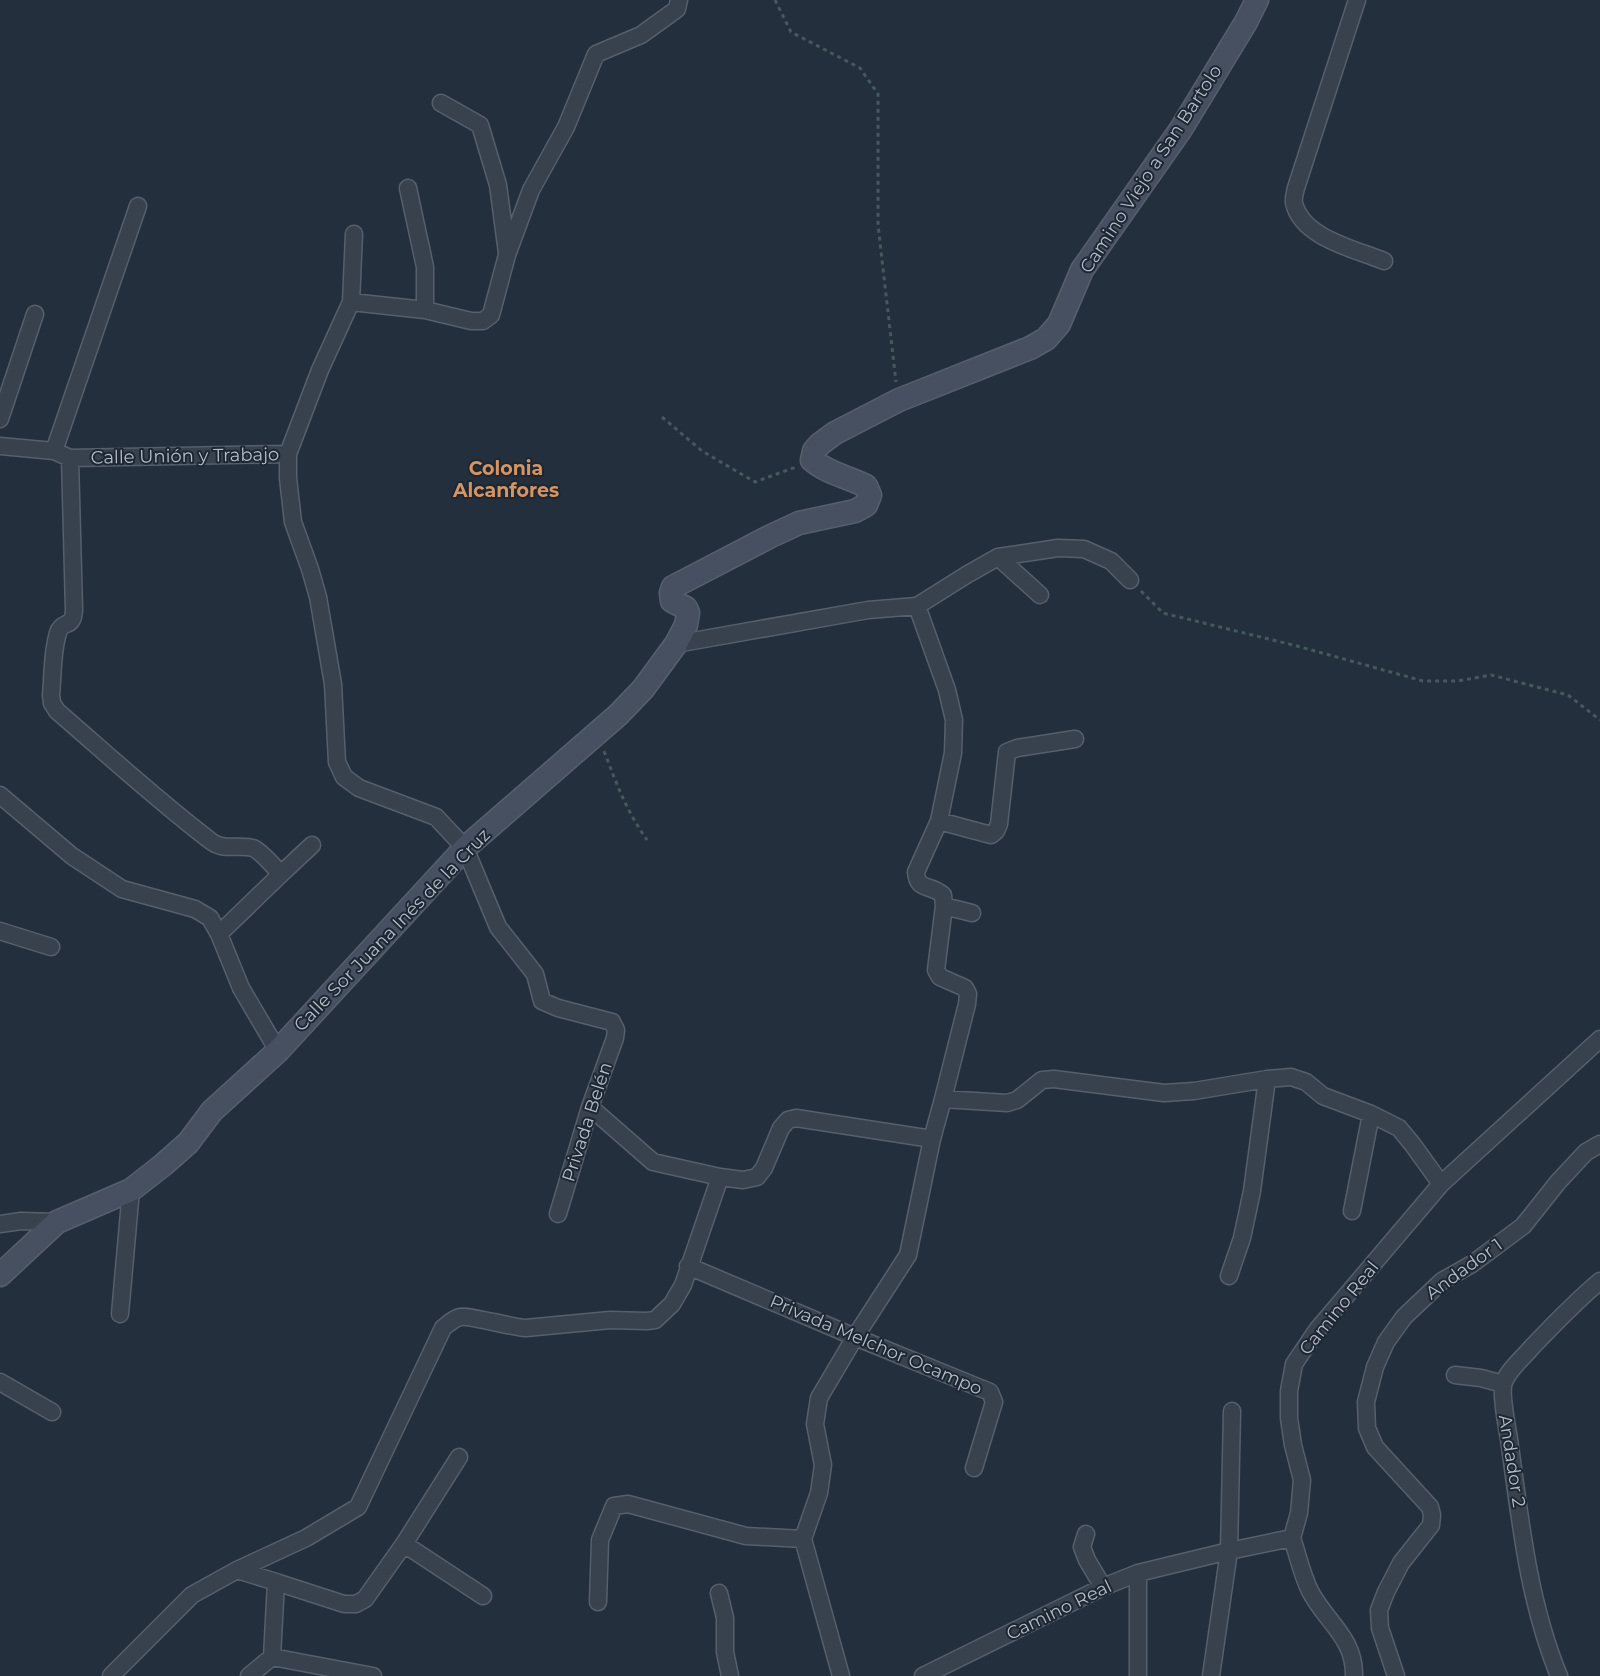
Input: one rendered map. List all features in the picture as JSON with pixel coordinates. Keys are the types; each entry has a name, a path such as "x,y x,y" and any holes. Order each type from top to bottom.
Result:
{"street":[{"path":"351,302 425,310 471,321 483,321 491,315 507,256 531,190 566,127 596,54 641,35 678,9 679,0"},
{"name":"Camino Viejo a San Bartolo","path":"812,460 814,451 820,444 836,433 898,400 1030,348 1046,339 1059,324 1082,270 1181,128 1246,22 1256,0"},
{"path":"1357,0 1296,188 1294,202 1301,220 1320,236 1384,261"},
{"path":"441,103 480,125 498,185 507,256"},
{"path":"408,188 425,267 425,310"},
{"path":"54,451 138,206"},
{"path":"288,454 320,370 351,302 354,234"},
{"path":"0,419 35,314"},
{"name":"Calle Unión y Trabajo","path":"0,446 54,451 70,458 288,454 288,478 293,522 310,568 318,597 332,684 338,762 344,777 359,788 436,817 466,848"},
{"path":"70,458 74,619 64,624 58,633 51,695 52,703 57,711 214,844 229,848 252,848 258,851 280,874"},
{"path":"676,644 686,625 688,612 686,608 672,601 671,593 673,587 799,523 855,511 866,505 870,495 866,486 849,477 820,467 812,460"},
{"path":"676,644 868,610 917,606 998,557 1058,548 1084,549 1111,561 1130,580"},
{"path":"998,557 1040,596"},
{"path":"841,1676 803,1539 819,1493 823,1465 815,1424 819,1398 908,1255 932,1140 968,994 965,988 940,977 936,970 944,906 943,895 936,889 921,885 917,880 916,872 939,820 953,753 954,720 947,690 917,606"},
{"name":"Calle Sor Juana Inés de la Cruz","path":"0,1274 56,1222 130,1190 188,1143 212,1111 278,1050 466,848 618,716 643,689 676,644"},
{"path":"939,820 990,835 996,831 999,824 1007,752 1017,748 1075,739"},
{"path":"0,795 72,856 122,889 195,908 210,918 219,934 241,988 278,1050"},
{"path":"219,934 312,845"},
{"name":"Privada Belén","path":"466,848 498,928 535,974 542,1001 558,1008 612,1022 616,1030 616,1038 590,1107 558,1214"},
{"path":"944,906 972,913"},
{"path":"0,932 51,947"},
{"name":"Camino Real","path":"923,1676 1103,1587 1138,1573 1292,1538 1299,1512 1302,1480 1293,1445 1289,1418 1289,1391 1294,1364 1317,1330 1441,1184 1600,1039"},
{"path":"943,1099 1007,1103 1017,1100 1042,1080 1054,1079 1164,1093 1194,1091 1291,1077 1306,1082 1323,1096 1372,1114 1399,1128 1441,1184"},
{"path":"1229,1276 1242,1238 1252,1191 1267,1079"},
{"path":"590,1107 653,1162 742,1180 757,1177 764,1168 781,1128 788,1120 796,1118 932,1140"},
{"path":"1352,1211 1372,1114"},
{"name":"Andador 1","path":"1396,1676 1380,1628 1380,1610 1386,1592 1401,1563 1431,1525 1432,1516 1430,1507 1375,1446 1367,1428 1366,1402 1375,1367 1386,1342 1404,1317 1442,1281 1472,1264 1523,1226 1586,1152 1600,1144"},
{"path":"111,1676 192,1595 237,1570 306,1538 358,1507 443,1328 450,1322 461,1317 513,1328 526,1328 610,1320 655,1320 672,1304 683,1285 720,1177"},
{"path":"120,1314 130,1190"},
{"path":"0,1224 21,1221 56,1222"},
{"name":"Privada Melchor Ocampo","path":"688,1266 855,1338 990,1392 994,1402 974,1468"},
{"path":"1455,1375 1481,1378 1503,1384 1514,1367 1578,1299 1600,1281"},
{"path":"0,1382 52,1412"},
{"name":"Andador 2","path":"1503,1384 1504,1404 1517,1495 1534,1598 1551,1656 1559,1676"},
{"path":"1212,1676 1229,1551 1232,1412"},
{"path":"237,1570 344,1604 356,1604 365,1599 404,1544 459,1457"},
{"path":"598,1602 600,1540 614,1506 628,1504 746,1536 803,1539"},
{"path":"1086,1534 1082,1548 1103,1587"},
{"path":"1292,1538 1310,1591 1350,1647 1354,1676"},
{"path":"404,1544 483,1596"},
{"path":"1138,1573 1138,1676"},
{"path":"249,1676 272,1657 276,1582"},
{"path":"719,1593 725,1618 725,1652 730,1676"},
{"path":"272,1657 373,1676"}],"path":[{"path":"775,0 791,32 860,68 878,94 878,225 898,400"},
{"path":"662,417 702,451 755,482 812,460"},
{"path":"1130,580 1163,613 1297,646 1423,681 1458,681 1491,675 1568,695 1600,720"},
{"path":"597,733 621,796 632,818 647,840"}],"district":[{"name":"Colonia Alcanfores","path":"506,479"}]}
